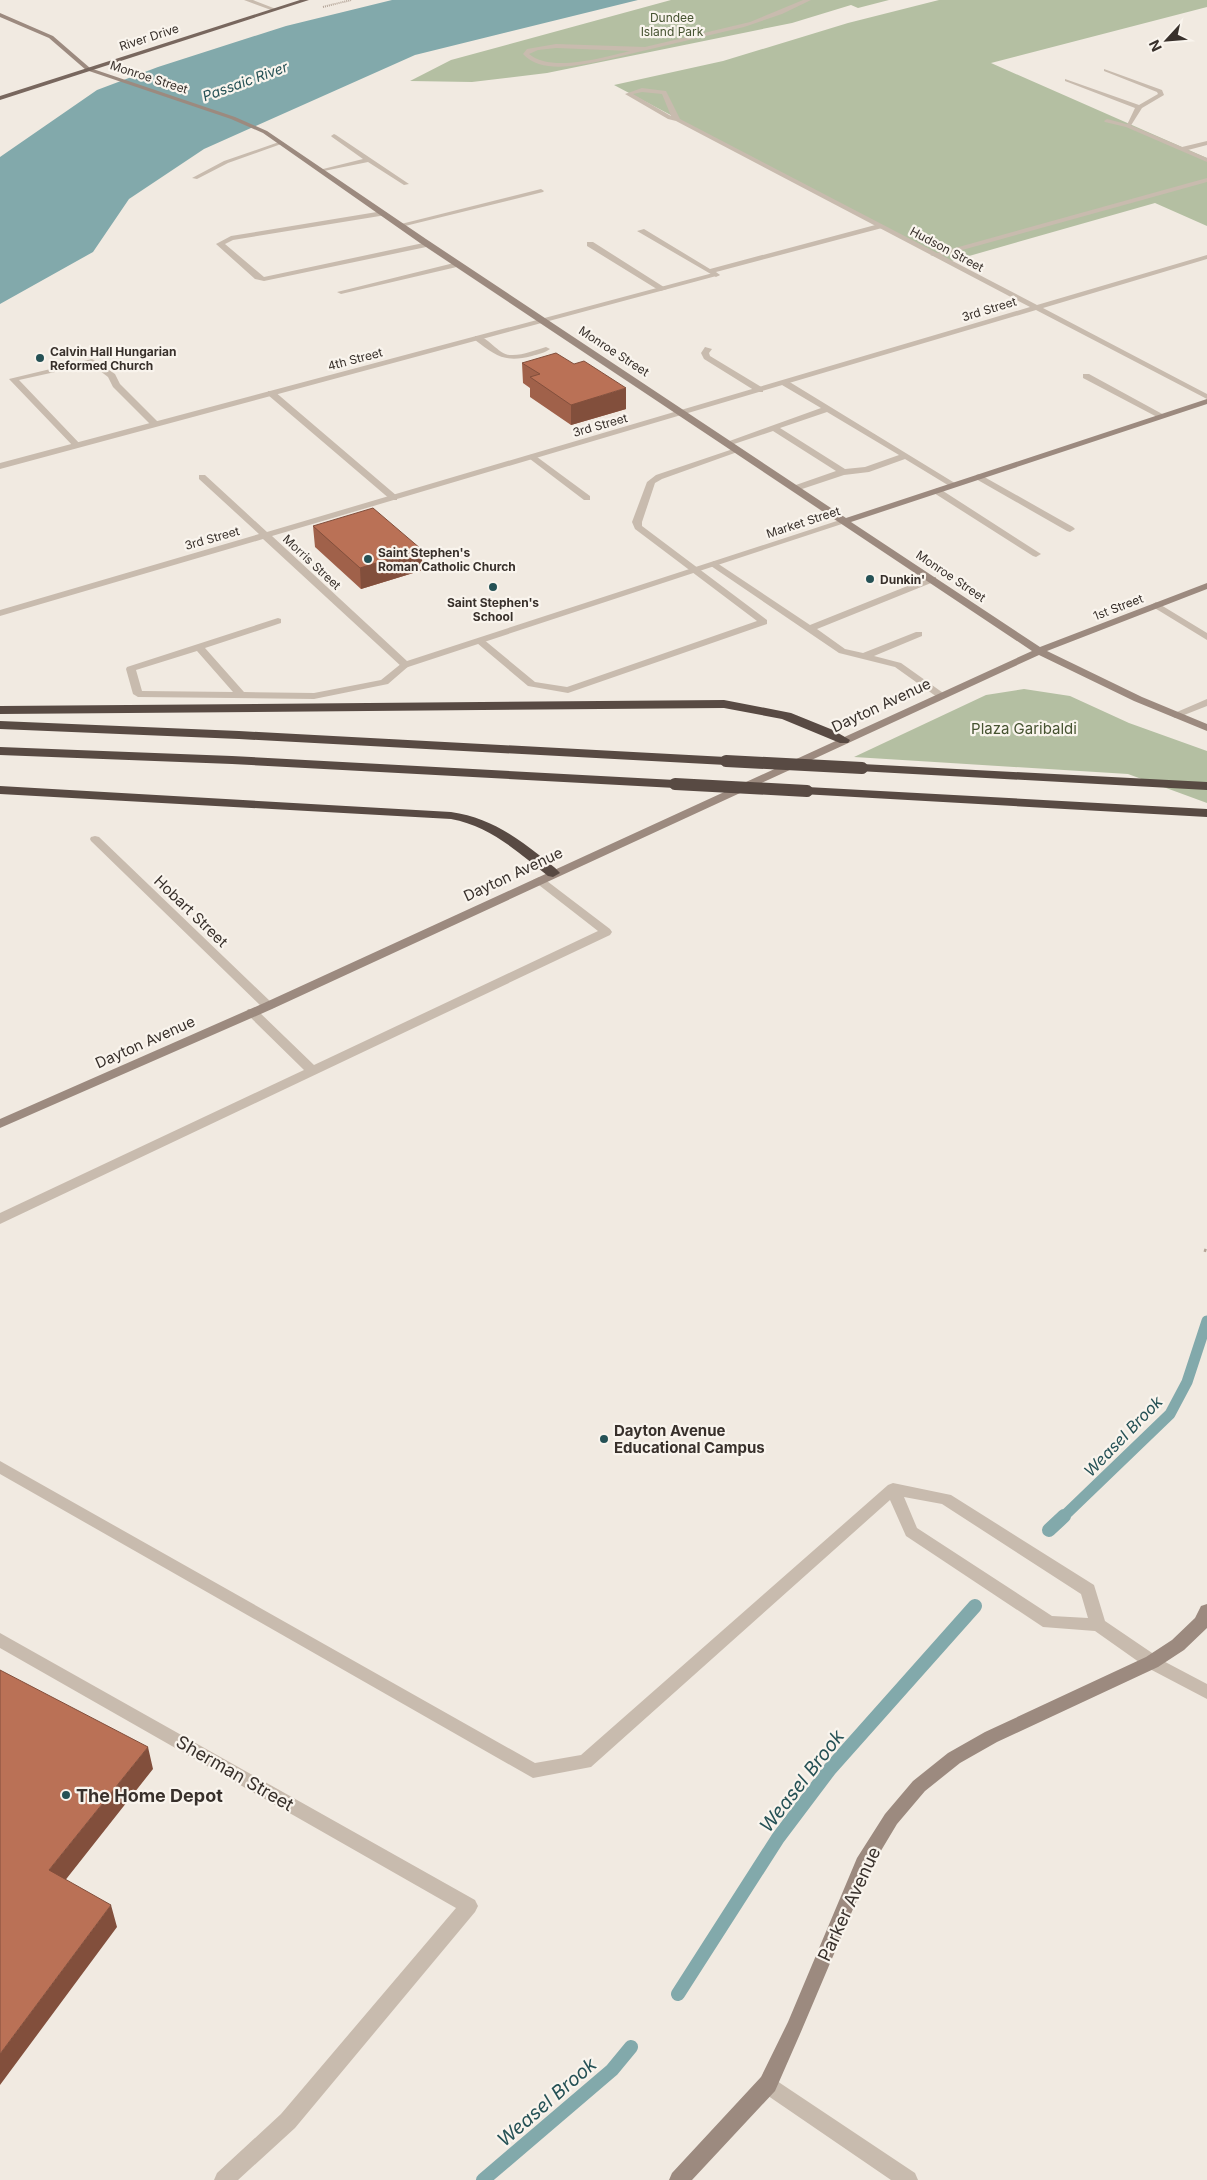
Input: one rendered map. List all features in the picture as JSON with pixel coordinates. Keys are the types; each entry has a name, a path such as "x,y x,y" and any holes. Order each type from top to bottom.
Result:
{"highway":[{"path":"0,710 724,704 758,708 789,715 844,740"},
{"path":"0,725 239,735 1207,786"},
{"path":"0,751 212,760 1207,812"},
{"path":"0,790 431,813 461,817 484,824 503,835 553,873"}],"main road":[{"name":"River Drive","path":"0,98 306,0"},
{"name":"Monroe Street","path":"0,15 51,37 88,70 233,118 265,132 428,244 1038,650 1175,715 1207,728"},
{"name":"Market Street","path":"846,522 1162,416 1207,399"},
{"name":"1st Street","path":"1038,650 1207,586"},
{"name":"Dayton Avenue","path":"0,1124 268,1006 1038,650"},
{"name":"Parker Avenue","path":"679,2180 768,2084 863,1864 890,1819 919,1786 954,1758 991,1737 1152,1662 1178,1645 1200,1623 1207,1611"}],"street":[{"path":"247,0 273,9"},
{"path":"645,49 604,50 564,45 544,46 528,50 526,54 539,62 568,64 645,49 751,23 808,0"},
{"path":"1106,70 1160,91 1161,95 1139,107 1128,126"},
{"path":"1067,80 1139,107"},
{"name":"Hudson Street","path":"678,120 670,118 628,94 642,90 664,92 667,95 671,114 678,120 1207,399"},
{"path":"1107,120 1128,126 1207,160"},
{"path":"334,136 406,184"},
{"path":"195,178 226,162 281,143"},
{"path":"1182,150 1207,143"},
{"path":"321,171 369,160"},
{"path":"934,255 1207,180"},
{"path":"400,225 541,191"},
{"path":"383,213 231,238 220,244 258,277 264,279 428,244"},
{"name":"4th Street","path":"0,466 663,289 879,226"},
{"path":"641,231 713,273"},
{"path":"590,244 663,289"},
{"name":"3rd Street","path":"0,613 684,413 1207,257"},
{"path":"341,292 458,264"},
{"path":"478,338 505,358 514,358 546,349"},
{"path":"708,349 705,353 707,357 760,390"},
{"path":"77,445 13,380 92,360 112,376 116,385 155,424"},
{"path":"1086,376 1162,416"},
{"path":"785,383 954,485"},
{"path":"271,393 394,498"},
{"path":"728,442 828,409"},
{"path":"773,428 844,472"},
{"path":"480,641 532,684 568,690 764,622 638,527 637,522 651,482 659,477 739,450"},
{"path":"796,488 844,472 866,470 905,456"},
{"path":"533,457 587,498"},
{"name":"Morris Street","path":"202,477 405,665"},
{"path":"980,477 1070,529"},
{"path":"936,491 1036,554"},
{"name":"Market Street","path":"405,665 846,522"},
{"path":"714,564 842,652 898,665 941,695"},
{"path":"809,628 933,579"},
{"path":"1156,606 1207,637"},
{"path":"278,620 131,669 138,694 314,696 384,682 405,665"},
{"path":"863,657 919,634"},
{"path":"198,646 242,696"},
{"path":"1175,715 1207,702"},
{"name":"Hobart Street","path":"94,839 268,1006"},
{"path":"0,1220 606,932 539,880"},
{"path":"252,1012 312,1071"},
{"path":"0,1468 533,1771 585,1762 893,1489"},
{"path":"893,1489 911,1532 1049,1622 1098,1625 1152,1662 1207,1692"},
{"path":"893,1489 946,1499 1088,1590 1098,1625"},
{"name":"Sherman Street","path":"0,1640 469,1906 288,2121 224,2180"},
{"path":"768,2084 908,2180"}],"green space":[{"name":"Dundee Island Park","path":"671,0 889,0 858,8 851,5 792,23 547,73 472,82 410,81 451,60"},
{"path":"939,0 1207,0 1207,7 991,63 1207,158 1207,226 1155,203 948,262 614,85 723,61 848,23"},
{"name":"Plaza Garibaldi","path":"1024,689 1070,696 1129,723 1207,751 1207,803 1128,774 854,757 986,695"}],"water":[{"name":"Passaic River","path":"392,0 638,0 415,55 204,149 129,199 93,252 0,304 0,157 97,90 158,67 286,26"}],"building":[{"path":"556,353 574,364 584,361 626,388 571,405 530,377 540,374 522,363"},
{"path":"373,508 421,549 360,568 313,526"},
{"path":"0,1670 148,1747 49,1870 111,1905 0,2054"}],"waterway":[{"name":"Weasel Brook","path":"1063,1517 1170,1414 1187,1382 1207,1321"},
{"name":"Weasel Brook","path":"1049,1530 1064,1516"},
{"name":"Weasel Brook","path":"678,1994 778,1838 830,1769 975,1606"},
{"name":"Weasel Brook","path":"483,2180 612,2070 631,2047"}],"place":[{"name":"Calvin Hall Hungarian Reformed Church","path":"40,358"},
{"name":"Saint Stephen's Roman Catholic Church","path":"368,559"},
{"name":"Dunkin'","path":"870,579"},
{"name":"Saint Stephen's School","path":"493,587"},
{"name":"Dayton Avenue Educational Campus","path":"604,1439"},
{"name":"The Home Depot","path":"66,1795"}]}
